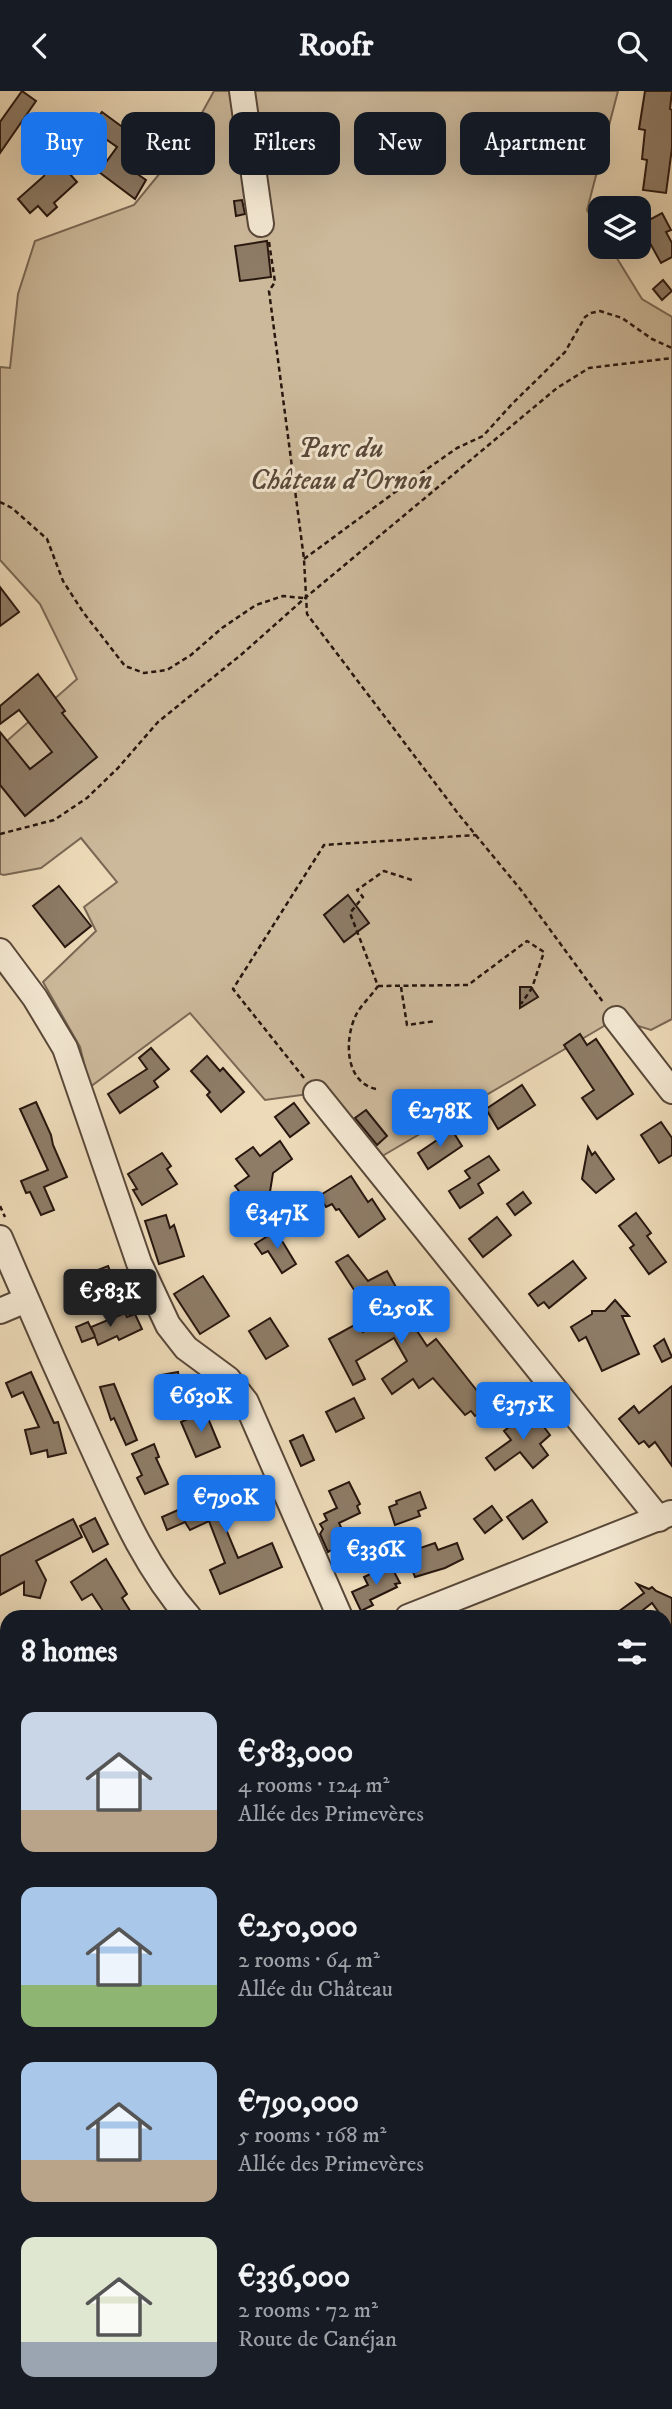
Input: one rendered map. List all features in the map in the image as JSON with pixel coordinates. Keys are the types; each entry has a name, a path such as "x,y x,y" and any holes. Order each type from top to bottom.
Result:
{"street":[{"path":"242,91 261,224"},
{"path":"0,951 35,997 65,1048 134,1251 162,1313 178,1339 228,1379 246,1402 337,1610"},
{"path":"616,1019 672,1091"},
{"path":"316,1093 665,1516 426,1610"},
{"path":"0,1238 128,1526 166,1589 183,1610"},
{"path":"0,1311 26,1300"}],"path":[{"path":"261,224 268,230 275,282 269,291 304,559 307,614 521,890 616,1019"},
{"path":"304,559 416,476 457,448 483,436 565,352 585,317 591,313 600,311 622,318 672,348"},
{"path":"0,834 54,820 87,798 118,768 158,722 557,388 589,367 672,358"},
{"path":"0,502 12,508 47,539 64,581 106,644 125,666 144,673 167,670 256,605 283,596 305,598"},
{"path":"316,1093 233,989 324,845 476,835"},
{"path":"378,986 350,913 363,897 358,890 384,870 412,880"},
{"path":"378,986 468,985 527,941 544,952 531,988 521,1004"},
{"path":"376,1089 365,1087 357,1079 352,1067 349,1045 357,1013 378,986"},
{"path":"401,987 407,1025 436,1021"}],"green space":[{"name":"Parc du Château d'Ornon","path":"214,91 618,91 610,122 610,112 460,112 460,175 596,175 591,196 588,196 588,259 617,259 642,299 672,317 672,1019 651,1030 616,1019 372,1162 316,1093 265,1100 190,1013 90,1087 80,1047 43,982 96,931 84,907 117,882 81,838 41,868 0,874 0,747 77,679 40,604 0,560 0,367 10,368 18,294 35,241 134,205 158,175 215,175 215,112 202,112"}],"building":[{"path":"22,91 36,101 28,112 21,112 21,123 0,153 0,122"},
{"path":"645,91 672,91 672,148 666,193 643,190 647,160 642,159 645,130 639,129"},
{"path":"107,116 121,126 121,175 139,175 146,180 135,199 103,175 107,175 107,161 117,147 107,140"},
{"path":"71,175 77,182 54,203 57,207 47,216 38,206 30,213 18,199 44,176"},
{"path":"242,200 245,214 236,216 234,201"},
{"path":"662,213 671,230 666,232 672,243 672,257 661,263 651,245 651,219"},
{"path":"267,241 271,277 240,281 235,246"},
{"path":"663,280 672,291 662,300 653,289"},
{"path":"0,587 19,612 0,626"},
{"path":"38,674 65,711 62,713 97,757 25,816 0,785 0,732 30,769 52,752 19,710 0,724 0,706"},
{"path":"59,886 91,926 65,947 33,906"},
{"path":"348,895 369,923 344,942 324,915"},
{"path":"520,987 531,987 538,997 520,1008"},
{"path":"580,1034 587,1045 596,1039 633,1094 597,1119 582,1098 594,1090 564,1045"},
{"path":"151,1048 169,1069 154,1081 158,1087 120,1113 108,1094 147,1069 139,1058"},
{"path":"207,1056 220,1071 223,1068 244,1092 221,1112 207,1095 210,1092 191,1071"},
{"path":"522,1085 535,1105 498,1129 486,1109"},
{"path":"36,1102 67,1177 44,1187 54,1210 41,1215 30,1192 26,1193 21,1181 48,1170 20,1109"},
{"path":"294,1103 309,1123 290,1137 275,1117"},
{"path":"366,1110 387,1136 377,1145 355,1118"},
{"path":"661,1122 672,1138 672,1155 659,1163 641,1135"},
{"path":"452,1130 462,1146 428,1169 418,1153"},
{"path":"280,1141 292,1159 273,1173 269,1198 253,1209 235,1186 249,1176 236,1159 253,1147 260,1156"},
{"path":"588,1147 592,1155 595,1152 614,1179 596,1193 582,1179"},
{"path":"162,1153 171,1166 167,1169 177,1184 142,1205 128,1174"},
{"path":"489,1156 499,1170 478,1184 483,1193 460,1208 449,1191 470,1178 465,1171"},
{"path":"351,1176 368,1202 372,1199 385,1219 359,1237 339,1209 336,1210 332,1204 326,1207 319,1196"},
{"path":"523,1192 531,1203 515,1215 507,1204"},
{"path":"636,1213 651,1233 647,1236 666,1262 649,1274 630,1248 634,1245 619,1226"},
{"path":"166,1215 170,1228 174,1225 184,1256 159,1264 145,1221"},
{"path":"497,1217 511,1235 483,1257 469,1239"},
{"path":"276,1231 296,1264 282,1273 268,1251 262,1254 255,1244"},
{"path":"348,1255 368,1281 387,1271 396,1287 390,1290 427,1346 436,1339 489,1406 475,1416 471,1411 465,1415 433,1378 419,1388 413,1379 392,1394 382,1379 407,1361 394,1338 356,1361 365,1379 353,1385 329,1339 358,1323 363,1332 389,1316 373,1289 358,1296 336,1262"},
{"path":"573,1261 586,1278 549,1308 544,1302 538,1306 529,1294"},
{"path":"108,1266 117,1288 95,1296 92,1290 81,1294 75,1279"},
{"path":"203,1276 229,1316 200,1334 174,1294"},
{"path":"615,1300 629,1316 622,1316 639,1354 602,1371 586,1337 579,1341 571,1327 592,1314 592,1311 605,1311"},
{"path":"125,1313 127,1317 135,1314 142,1329 119,1340 117,1336 98,1345 95,1337 82,1342 76,1327 88,1322 95,1336 91,1327"},
{"path":"270,1318 288,1346 266,1359 249,1331"},
{"path":"664,1339 672,1357 662,1362 654,1346"},
{"path":"31,1372 54,1423 58,1422 66,1453 48,1457 47,1450 31,1454 25,1430 39,1427 23,1392 12,1397 6,1383"},
{"path":"178,1372 180,1386 190,1393 179,1407 164,1395 161,1375"},
{"path":"114,1384 137,1440 126,1445 114,1418 111,1420 100,1387"},
{"path":"672,1386 672,1466 655,1442 649,1447 644,1441 639,1444 619,1419 634,1406 639,1413"},
{"path":"354,1398 364,1418 336,1432 326,1412"},
{"path":"531,1410 550,1435 540,1444 548,1455 533,1468 520,1452 495,1470 486,1458 511,1440 504,1431"},
{"path":"205,1411 220,1447 196,1457 181,1422"},
{"path":"303,1435 314,1460 301,1466 290,1441"},
{"path":"154,1444 159,1457 156,1458 168,1484 145,1494 137,1478 142,1475 132,1454"},
{"path":"250,1480 258,1497 239,1506 242,1514 223,1522 238,1558 272,1543 282,1567 220,1594 210,1570 225,1563 209,1521 190,1530 185,1522 167,1530 162,1517 185,1507 182,1501 208,1490 212,1497"},
{"path":"349,1482 360,1504 357,1506 360,1513 339,1523 349,1544 328,1552 320,1534 323,1529 320,1524 327,1520 324,1514 337,1508 329,1491"},
{"path":"420,1492 426,1508 418,1511 420,1516 395,1525 389,1507 397,1504 396,1501"},
{"path":"532,1500 547,1522 523,1539 507,1517"},
{"path":"492,1506 502,1520 485,1533 474,1519"},
{"path":"95,1518 108,1544 93,1552 80,1526"},
{"path":"73,1519 82,1537 36,1561 46,1580 40,1598 24,1595 24,1582 0,1595 0,1556"},
{"path":"435,1543 438,1550 457,1543 463,1559 445,1568 415,1577 408,1559 420,1555 417,1549"},
{"path":"106,1559 127,1594 122,1598 130,1610 102,1610 92,1594 82,1600 71,1582"},
{"path":"391,1566 400,1583 370,1600 373,1605 361,1610 352,1592 368,1585 364,1577"},
{"path":"637,1584 649,1589 652,1587 672,1598 672,1610 657,1610 652,1603 643,1610 621,1610 644,1593"}]}
